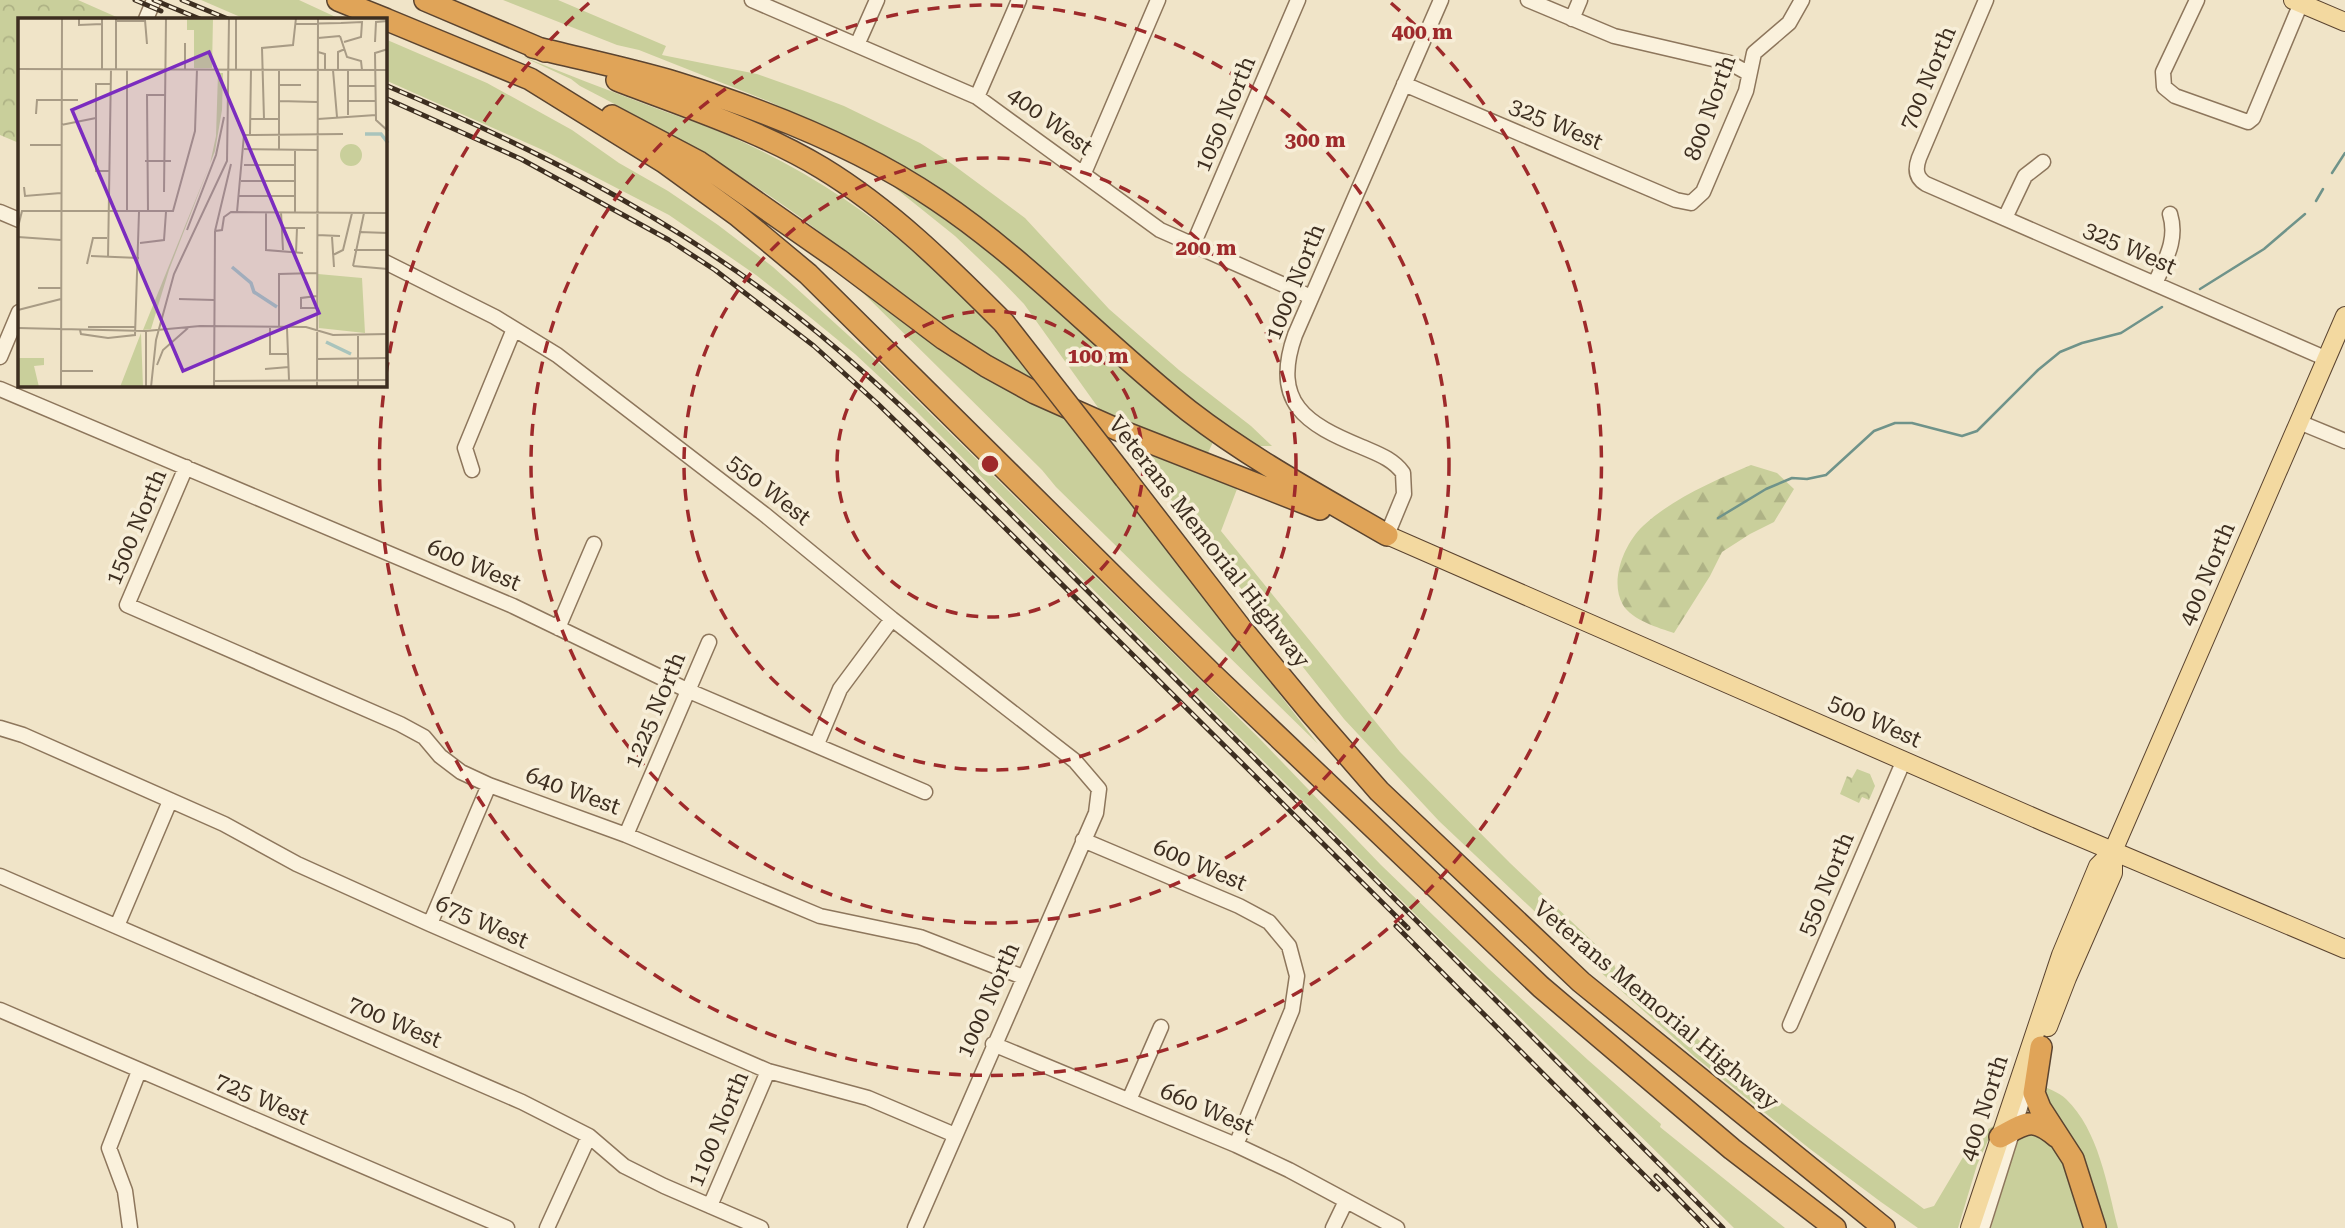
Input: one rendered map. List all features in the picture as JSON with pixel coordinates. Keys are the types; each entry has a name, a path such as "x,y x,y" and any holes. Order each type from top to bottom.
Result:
{"highway":[{"path":"338,0 383,18"},
{"name":"Veterans Memorial Highway","path":"425,0 533,47 769,139 822,168 890,215 940,259 1004,323 1240,627 1378,791 1580,982 1884,1228"},
{"path":"387,20 605,112 699,162 839,260 944,339 1035,393 1153,444 1387,535"},
{"path":"533,47 689,88 786,122 847,148 889,171 938,200 1014,259 1191,412 1282,475 1387,535"},
{"path":"530,79 664,162 737,215 808,274 1211,673 1541,988 1732,1149 1835,1228"},
{"path":"2041,1047 2034,1093 2081,1178 2095,1228"},
{"path":"2006,1134 2033,1122 2045,1127 2064,1143"}],"main road":[{"path":"2297,2 2345,22"},
{"name":"400 North","path":"1970,1228 2006,1134 2066,943 2098,866 2113,851 2345,316"},
{"name":"500 West","path":"1387,535 2345,949"},
{"name":"400 North","path":"2041,1047 2067,978 2113,873 2113,851"}],"street":[{"path":"146,18 154,0"},
{"name":"400 West","path":"752,0 977,97 1160,230 1311,298"},
{"path":"857,45 877,0"},
{"path":"977,97 1019,0"},
{"path":"1084,173 1158,0"},
{"name":"1050 North","path":"1193,245 1298,0"},
{"name":"1000 North","path":"1387,535 1405,494 1403,472 1390,459 1313,424 1295,403 1289,388 1287,371 1289,353 1311,298 1441,0"},
{"path":"1528,0 1614,36 1730,63 1748,73"},
{"path":"1572,19 1580,0"},
{"name":"800 North","path":"1692,203 1703,192 1746,90 1754,53 1789,23 1802,0"},
{"name":"700 North","path":"1917,175 1919,158 1986,0"},
{"path":"2197,0 2164,72 2164,87 2175,96 2248,122 2253,118 2297,2"},
{"name":"325 West","path":"1404,84 1681,202 1692,203"},
{"path":"2005,218 2025,176 2043,162"},
{"name":"325 West","path":"1917,175 1926,184 2327,359"},
{"path":"0,212 18,220"},
{"path":"2155,284 2173,241 2174,227 2170,214"},
{"name":"550 West","path":"387,263 474,306 557,355 1075,761 1099,789"},
{"path":"0,357 18,314"},
{"path":"472,470 464,448 514,329"},
{"name":"600 West","path":"0,389 501,601 689,691 925,792"},
{"path":"2300,422 2345,441"},
{"name":"1500 North","path":"127,605 186,467"},
{"path":"558,628 594,544"},
{"name":"640 West","path":"127,605 400,724 424,737 440,756 461,772 489,785 626,835 820,916 920,937 1023,977"},
{"path":"817,744 840,689 892,619"},
{"name":"1225 North","path":"626,835 709,642"},
{"name":"675 West","path":"0,728 23,735 224,824 297,864 768,1071 867,1098 955,1135"},
{"name":"550 North","path":"1790,1025 1904,760"},
{"path":"430,924 489,785"},
{"name":"1000 North","path":"915,1228 1096,813 1099,789"},
{"path":"117,926 170,801"},
{"name":"600 West","path":"1083,840 1239,906 1269,922 1289,946 1297,976 1292,1010 1236,1145"},
{"name":"700 West","path":"0,876 522,1102 589,1136 624,1166 761,1228"},
{"name":"725 West","path":"0,1010 507,1228"},
{"path":"1129,1100 1161,1027"},
{"name":"660 West","path":"993,1044 1236,1145 1397,1228"},
{"name":"400 North","path":"1982,1228 2006,1134 2041,1047"},
{"name":"1100 North","path":"710,1206 768,1071"},
{"path":"130,1228 125,1191 109,1148 139,1072"},
{"path":"547,1228 589,1136"},
{"path":"1333,1228 1346,1201"}],"green space":[{"path":"0,0 78,0 119,18 18,18 18,143 0,135"},
{"path":"201,0 299,0 338,18 243,18"},
{"path":"503,0 558,0 666,46 662,55 757,74 844,106 920,143 1025,218 1109,309 1272,446 1257,446 1218,421 898,167 898,162 768,101"},
{"path":"387,40 487,83 572,130 718,225 773,267 880,364 1259,738 1381,865 1489,969 1661,1124 1660,1127 1785,1228 1734,1228 1424,923 915,410 855,354 756,275 669,215 545,151 387,81"},
{"path":"521,56 720,132 813,179 856,207 936,271 973,307 1040,386 1001,366 892,291 895,288 734,172 571,79"},
{"path":"879,175 1009,268 1214,440 1206,457 1102,413 1024,304 955,236"},
{"path":"853,283 1061,412 1318,744 1056,487"},
{"path":"1123,439 1237,489 1221,531 1400,752 1510,863 1613,961 1616,970 1712,1051 1924,1209 1934,1206 1975,1137 1995,1125 1977,1165 1958,1228 1918,1228 1810,1149 1695,1057 1566,941 1439,821 1344,719"},
{"path":"1751,465 1777,473 1794,489 1774,522 1722,552 1674,633 1633,615 1623,605 1619,595 1618,574 1625,553 1636,534 1655,516 1681,499"},
{"path":"1857,769 1870,774 1875,786 1869,800 1862,797 1859,803 1840,794 1847,776 1852,778"},
{"path":"2037,1083 2066,1099 2086,1127 2100,1159 2118,1228 2102,1228 2066,1131"},
{"path":"2046,1133 2068,1164 2086,1228 1991,1228 2019,1134"}],"waterway":[{"path":"2332,173 2345,153"},
{"path":"2316,201 2323,189"},
{"path":"2200,289 2264,249 2305,214"},
{"path":"1718,518 1766,489 1792,478 1807,479 1826,475 1874,431 1895,423 1912,423 1962,436 1977,431 2038,370 2060,352 2121,333 2162,307"}],"railway":[{"path":"135,0 161,11"},
{"path":"154,0 198,18"},
{"path":"182,0 226,18"},
{"path":"387,86 537,154 635,207 729,266 842,353 947,450 1723,1228"},
{"path":"387,99 521,159 669,240 715,270 814,346 999,522 1408,928"},
{"path":"1396,926 1658,1189"},
{"path":"1656,1176 1707,1228"}]}
